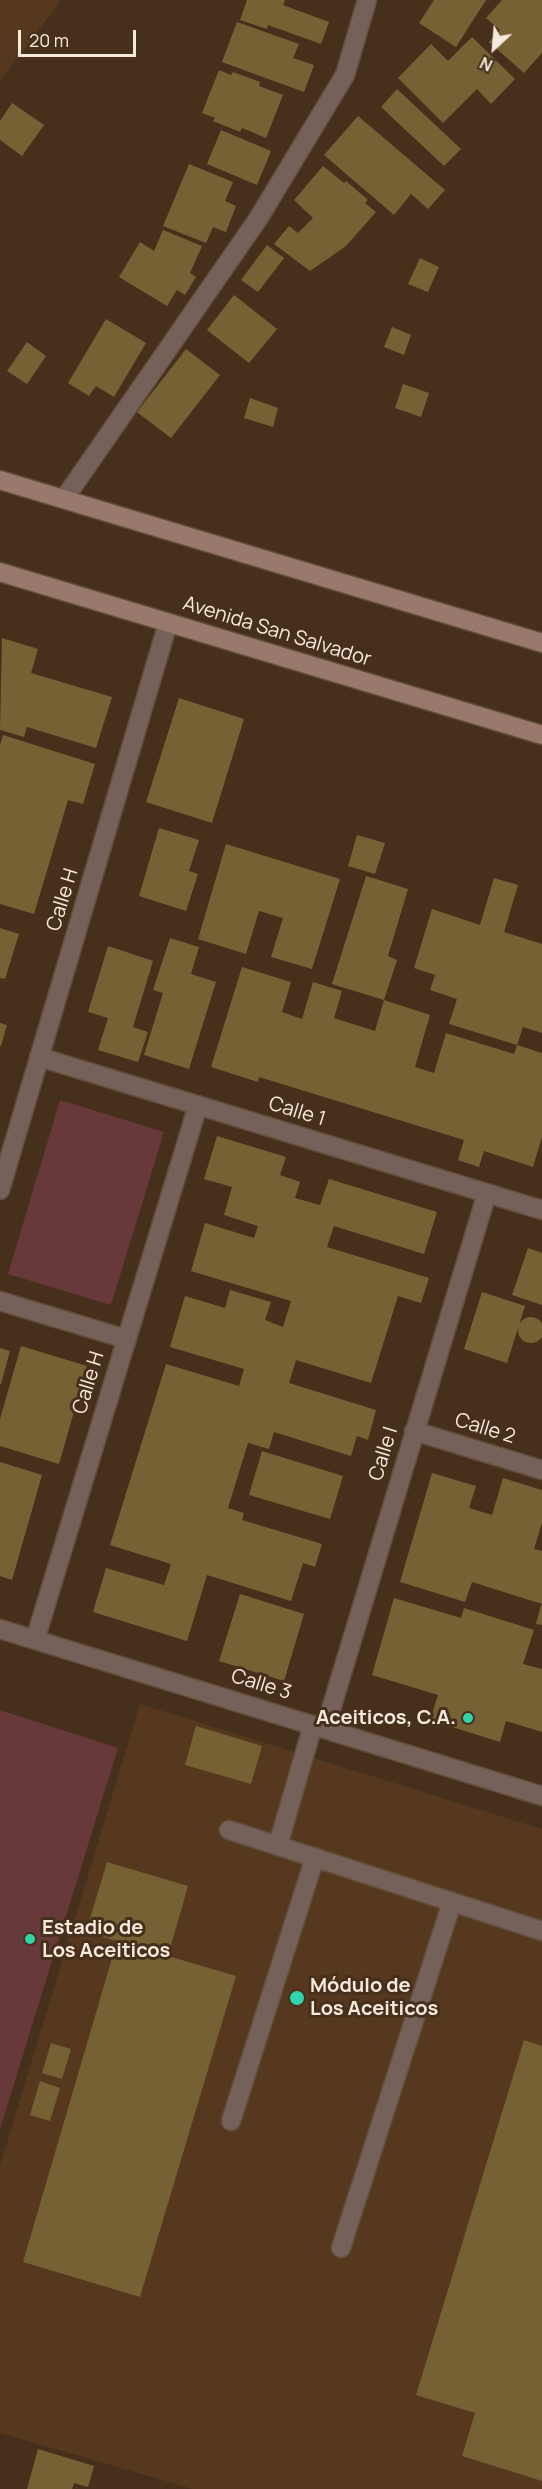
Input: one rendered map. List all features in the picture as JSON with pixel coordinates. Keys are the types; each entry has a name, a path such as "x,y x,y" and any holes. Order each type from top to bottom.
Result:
{"street":[{"path":"64,500 258,219 345,75 367,0"},
{"path":"0,480 542,643"},
{"name":"Avenida San Salvador","path":"0,572 542,735"},
{"name":"Calle H","path":"0,1191 168,623"},
{"name":"Calle 1","path":"39,1057 542,1210"},
{"name":"Calle H","path":"35,1640 198,1106"},
{"name":"Calle I","path":"278,1845 319,1727 414,1431 487,1193"},
{"path":"0,1301 126,1339"},
{"name":"Calle 2","path":"414,1431 542,1470"},
{"name":"Calle 3","path":"0,1629 542,1796"},
{"path":"229,1830 542,1931"},
{"path":"231,2121 315,1857"},
{"path":"341,2248 452,1902"}],"shaded area":[{"path":"0,0 61,0 0,81"},
{"path":"60,1100 164,1132 111,1305 8,1274"},
{"name":"Módulo de Los Aceiticos","path":"140,1704 542,1829 542,2489 193,2489 0,2433 0,2166"},
{"name":"Estadio de Los Aceiticos","path":"0,1710 118,1748 0,2129"}],"building":[{"path":"247,0 285,0 283,5 329,22 321,44 268,25 267,29 240,20"},
{"path":"434,0 486,0 456,47 419,23"},
{"path":"502,0 542,0 542,53 524,73 489,42 500,30 486,18"},
{"path":"237,22 299,44 293,58 314,65 304,92 222,62"},
{"path":"472,37 515,79 491,104 477,89 443,123 398,78 431,44 448,61"},
{"path":"219,70 231,75 233,72 260,82 259,86 283,95 266,138 242,128 240,132 213,121 215,118 202,113"},
{"path":"397,89 461,149 444,166 381,107"},
{"path":"12,103 44,125 22,156 0,140 0,121"},
{"path":"358,116 445,190 428,209 411,194 394,215 324,155"},
{"path":"221,130 271,151 257,185 207,164"},
{"path":"189,164 233,182 225,201 236,206 226,232 213,227 206,243 163,226"},
{"path":"323,166 344,183 346,181 368,200 365,203 376,212 346,246 310,271 274,244 289,226 298,233 313,218 294,200"},
{"path":"163,230 202,246 190,273 196,277 185,295 177,290 167,306 119,277 140,242 154,251"},
{"path":"267,245 284,258 258,292 241,280"},
{"path":"420,258 439,267 428,292 408,284"},
{"path":"234,295 277,329 249,363 207,330"},
{"path":"106,319 146,343 114,397 96,386 89,396 68,383"},
{"path":"392,327 411,335 404,355 384,347"},
{"path":"27,342 46,356 27,384 7,371"},
{"path":"186,349 220,375 171,438 137,412"},
{"path":"403,384 429,393 421,417 395,408"},
{"path":"250,398 278,408 273,427 244,418"},
{"path":"2,638 38,649 31,673 112,697 96,748 27,727 24,737 0,730"},
{"path":"179,698 244,719 212,823 146,802"},
{"path":"3,735 95,764 83,804 68,800 34,914 0,904 0,745"},
{"path":"159,828 199,840 189,871 198,874 186,911 139,896"},
{"path":"357,835 385,843 375,874 348,866"},
{"path":"226,844 340,879 312,969 271,957 283,918 259,911 246,954 198,939"},
{"path":"366,876 408,889 388,956 397,960 384,1000 332,984"},
{"path":"494,878 518,885 504,932 542,944 542,1033 523,1027 517,1045 449,1024 457,999 430,990 435,975 414,968 432,909 480,925"},
{"path":"0,928 19,934 5,979 0,978"},
{"path":"170,938 199,947 191,974 216,982 189,1069 144,1055 163,993 153,990"},
{"path":"108,946 153,961 133,1027 148,1032 138,1062 98,1050 108,1018 88,1012"},
{"path":"242,967 291,982 282,1012 302,1019 313,982 342,991 334,1018 375,1031 384,1000 430,1015 415,1067 434,1073 446,1033 514,1054 517,1045 542,1053 542,1137 533,1167 484,1151 479,1167 458,1160 464,1140 259,1077 258,1082 211,1067"},
{"path":"0,1023 7,1025 1,1046 0,1046"},
{"path":"217,1136 286,1157 280,1175 300,1182 295,1198 320,1205 329,1179 437,1212 424,1254 334,1226 327,1247 429,1278 421,1303 398,1296 371,1383 296,1360 289,1383 376,1410 368,1440 357,1436 351,1456 274,1432 269,1449 248,1443 228,1508 244,1513 242,1520 322,1544 315,1567 303,1563 291,1601 207,1575 187,1641 93,1612 106,1568 164,1585 171,1564 110,1545 166,1364 239,1386 244,1369 170,1347 185,1296 225,1308 230,1290 271,1302 265,1320 283,1327 291,1301 191,1271 205,1223 254,1238 258,1226 224,1215 232,1187 204,1179"},
{"path":"528,1248 542,1253 542,1305 512,1295"},
{"path":"482,1292 525,1306 507,1363 464,1349"},
{"path":"531,1317 540,1321 544,1330 540,1339 531,1343 522,1339 518,1330 522,1321"},
{"path":"21,1346 87,1366 59,1464 0,1446 0,1419"},
{"path":"0,1348 10,1351 1,1384 0,1384"},
{"path":"262,1451 343,1476 330,1519 249,1495"},
{"path":"0,1462 42,1475 12,1580 0,1576"},
{"path":"432,1473 476,1486 469,1508 492,1515 503,1478 542,1490 542,1523 534,1549 542,1551 542,1604 472,1582 465,1602 400,1582"},
{"path":"240,1594 304,1614 284,1681 219,1661"},
{"path":"394,1598 461,1618 464,1608 534,1630 523,1664 542,1669 542,1732 506,1721 500,1742 430,1720 438,1695 372,1675"},
{"path":"542,1605 542,1625 536,1624"},
{"path":"196,1726 262,1746 251,1784 185,1765"},
{"path":"107,1862 188,1886 168,1956 236,1976 140,2297 23,2262 117,1941 86,1932"},
{"path":"524,2040 542,2046 542,2481 462,2456 475,2413 416,2395"},
{"path":"51,2043 71,2049 62,2079 42,2073"},
{"path":"40,2081 60,2088 50,2121 30,2115"},
{"path":"38,2449 94,2466 88,2487 74,2483 72,2489 27,2489"}],"place":[{"name":"Aceiticos, C.A.","path":"468,1718"},
{"name":"Estadio de Los Aceiticos","path":"30,1939"},
{"name":"Módulo de Los Aceiticos","path":"297,1998"}]}
